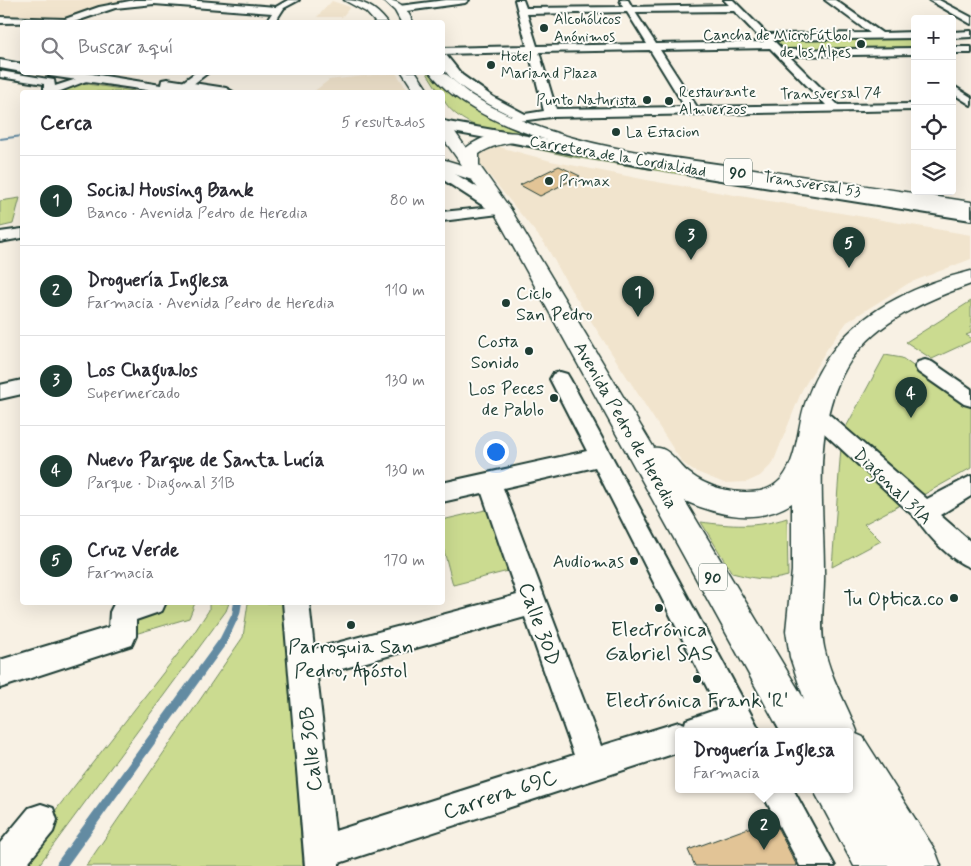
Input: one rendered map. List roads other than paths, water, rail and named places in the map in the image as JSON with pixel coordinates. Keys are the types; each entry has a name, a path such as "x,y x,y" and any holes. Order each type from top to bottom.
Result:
{"highway":[{"path":"349,0 370,10 379,20"},
{"path":"388,0 406,8"},
{"path":"411,75 421,90"},
{"path":"439,75 469,101 516,118"},
{"name":"Transversal 53","path":"516,118 568,140 643,156 923,201 967,214"},
{"name":"Avenida Pedro de Heredia","path":"445,128 502,210 799,728"},
{"path":"445,165 476,171 471,152 475,148 497,139 515,137"},
{"path":"836,728 822,700 804,632 808,593 808,455 816,414 831,373 842,355 866,329 890,310 919,295 964,278"},
{"path":"625,422 682,484 701,495 723,502 749,504 768,502 785,493 796,481 808,455"},
{"path":"853,757 919,866"},
{"path":"836,793 878,866"}],"main road":[{"path":"0,55 20,59"},
{"path":"0,64 20,68"},
{"path":"68,75 184,89 211,90"},
{"path":"118,75 184,89"},
{"name":"Carretera de la Cordialidad","path":"445,125 614,157 967,214"},
{"path":"445,173 502,210"}],"street":[{"path":"272,20 277,10 295,0"},
{"path":"406,8 465,0"},
{"path":"519,0 524,11 551,113"},
{"path":"623,0 693,110"},
{"path":"728,0 835,108"},
{"path":"829,0 879,35"},
{"path":"932,0 971,21"},
{"path":"73,20 100,8 168,1 259,11 277,10"},
{"path":"524,11 735,8"},
{"path":"0,20 20,21"},
{"path":"956,35 971,34"},
{"path":"764,37 911,35"},
{"path":"445,51 772,45"},
{"path":"956,50 971,50"},
{"path":"901,51 914,60"},
{"path":"780,53 911,51"},
{"path":"445,63 452,74 462,83 516,118"},
{"path":"0,73 20,72"},
{"path":"0,73 50,82 49,90"},
{"path":"184,89 200,75"},
{"path":"55,90 90,78"},
{"path":"956,91 971,102"},
{"path":"956,106 971,106"},
{"name":"Transversal 74","path":"516,118 551,113 911,107"},
{"path":"445,217 502,210"},
{"path":"0,237 20,234"},
{"path":"926,366 971,399"},
{"path":"560,379 741,725 719,728"},
{"path":"0,392 20,387"},
{"name":"Diagonal 31A","path":"816,414 925,512 936,526 971,558"},
{"path":"445,492 600,457"},
{"name":"Calle 30D","path":"489,482 593,765"},
{"path":"925,512 971,485"},
{"path":"302,666 533,603"},
{"path":"0,674 122,636 123,612 144,605"},
{"name":"Calle 30B","path":"296,605 322,859"},
{"name":"Carrera 69C","path":"322,859 675,738"},
{"path":"778,793 818,866"},
{"path":"3,866 41,820"}],"waterway":[{"path":"0,139 20,136"},
{"path":"61,866 223,641 236,614 238,605"}],"place":[{"name":"Alcohólicos Anónimos","path":"544,28"},
{"name":"Cancha de MicroFútbol de los Alpes","path":"861,44"},
{"name":"Hotel Mariand Plaza","path":"491,65"},
{"name":"Punto Naturista","path":"647,100"},
{"name":"Restaurante Almuerzos","path":"669,101"},
{"name":"La Estacion","path":"616,132"},
{"name":"Primax","path":"549,181"},
{"name":"Los Chagualos","path":"691,260"},
{"name":"Cruz Verde","path":"849,268"},
{"name":"Ciclo San Pedro","path":"506,303"},
{"name":"Social Housing Bank","path":"638,317"},
{"name":"Costa Sonido","path":"529,351"},
{"name":"Los Peces de Pablo","path":"554,398"},
{"name":"Nuevo Parque de Santa Lucía","path":"911,418"},
{"name":"Audiomas","path":"634,561"},
{"name":"Tu Optica.co","path":"954,598"},
{"name":"Electrónica Gabriel SAS","path":"659,608"},
{"name":"Parroquia San Pedro, Apóstol","path":"351,625"},
{"name":"Electrónica Frank 'R'","path":"697,679"},
{"name":"Droguería Inglesa","path":"764,850"}]}
